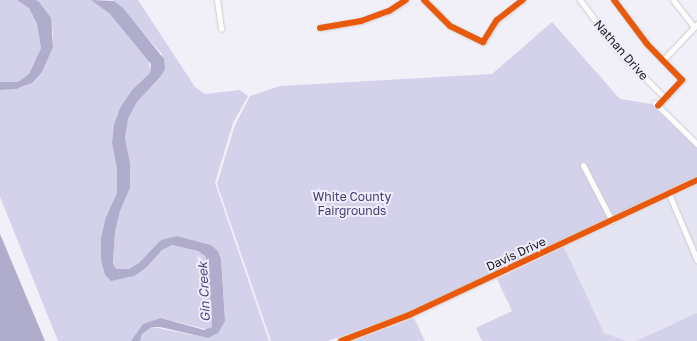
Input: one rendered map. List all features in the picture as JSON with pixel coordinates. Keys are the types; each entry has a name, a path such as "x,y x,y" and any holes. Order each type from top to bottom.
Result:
{"street":[{"path":"217,0 221,29"},
{"path":"320,28 361,21 389,11 406,0"},
{"path":"424,0 450,26 483,42 497,20 523,0"},
{"name":"Nathan Drive","path":"580,0 620,53 665,98"},
{"path":"614,0 663,60 682,80 665,98 656,104 697,144"},
{"path":"663,60 696,25 673,0"},
{"path":"582,165 612,221"},
{"name":"Davis Drive","path":"341,341 409,315 697,180"},
{"path":"669,194 697,260"}],"shaded area":[{"path":"17,0 36,0 39,2 51,18 53,47 42,72 32,83 16,89 0,90 0,82 18,82 29,74 41,48 37,24 29,8"},
{"path":"91,0 114,1 123,8 164,59 165,69 161,76 137,102 128,119 125,138 130,163 130,188 120,211 115,232 113,263 116,269 129,269 139,263 161,240 177,236 211,245 218,251 221,259 225,321 218,333 208,338 160,327 152,327 142,334 140,341 131,341 143,324 161,318 204,330 212,327 208,265 205,256 198,251 172,245 162,250 147,267 134,276 111,281 105,275 101,260 101,238 106,217 117,193 117,169 112,143 114,125 120,108 132,90 150,73 151,64 110,14"},
{"path":"697,185 697,313 636,341 627,341 604,333 564,247"},
{"path":"0,234 45,341 0,341"}],"green space":[{"path":"0,0 17,0 29,8 37,24 41,48 29,74 18,82 0,82"},
{"path":"36,0 91,0 110,14 149,59 150,73 132,90 120,108 112,143 117,169 117,193 106,217 105,275 147,267 162,250 172,245 198,251 205,256 208,265 212,327 209,330 161,318 131,341 58,341 0,197 0,90 24,87 42,72 53,47 53,31"},
{"path":"113,0 138,0 195,87 205,94 240,90 248,96 233,123 215,183 269,341 140,341 142,334 152,327 208,338 225,321 221,259 218,251 211,245 177,236 161,241 139,263 129,269 116,269 113,262 115,232 120,211 130,188 130,163 125,138 128,119 137,102 161,76 162,54"},
{"name":"White County Fairgrounds","path":"552,22 620,99 652,104 697,148 697,176 418,308 328,341 271,341 217,184 235,125 250,96 280,86 492,74"},
{"path":"564,247 604,333 627,341 482,341 476,328 512,311 497,279"},
{"path":"697,313 697,341 636,341"},
{"path":"414,318 425,341 353,341"}],"cycle path":[{"path":"320,28 361,21 389,11 406,0"},
{"path":"424,0 450,26 483,42 497,20 523,0"},
{"path":"614,0 647,44 682,80 658,106"},
{"path":"341,341 409,315 697,180"}],"water label":[{"name":"Gin Creek","path":"204,292"}]}
